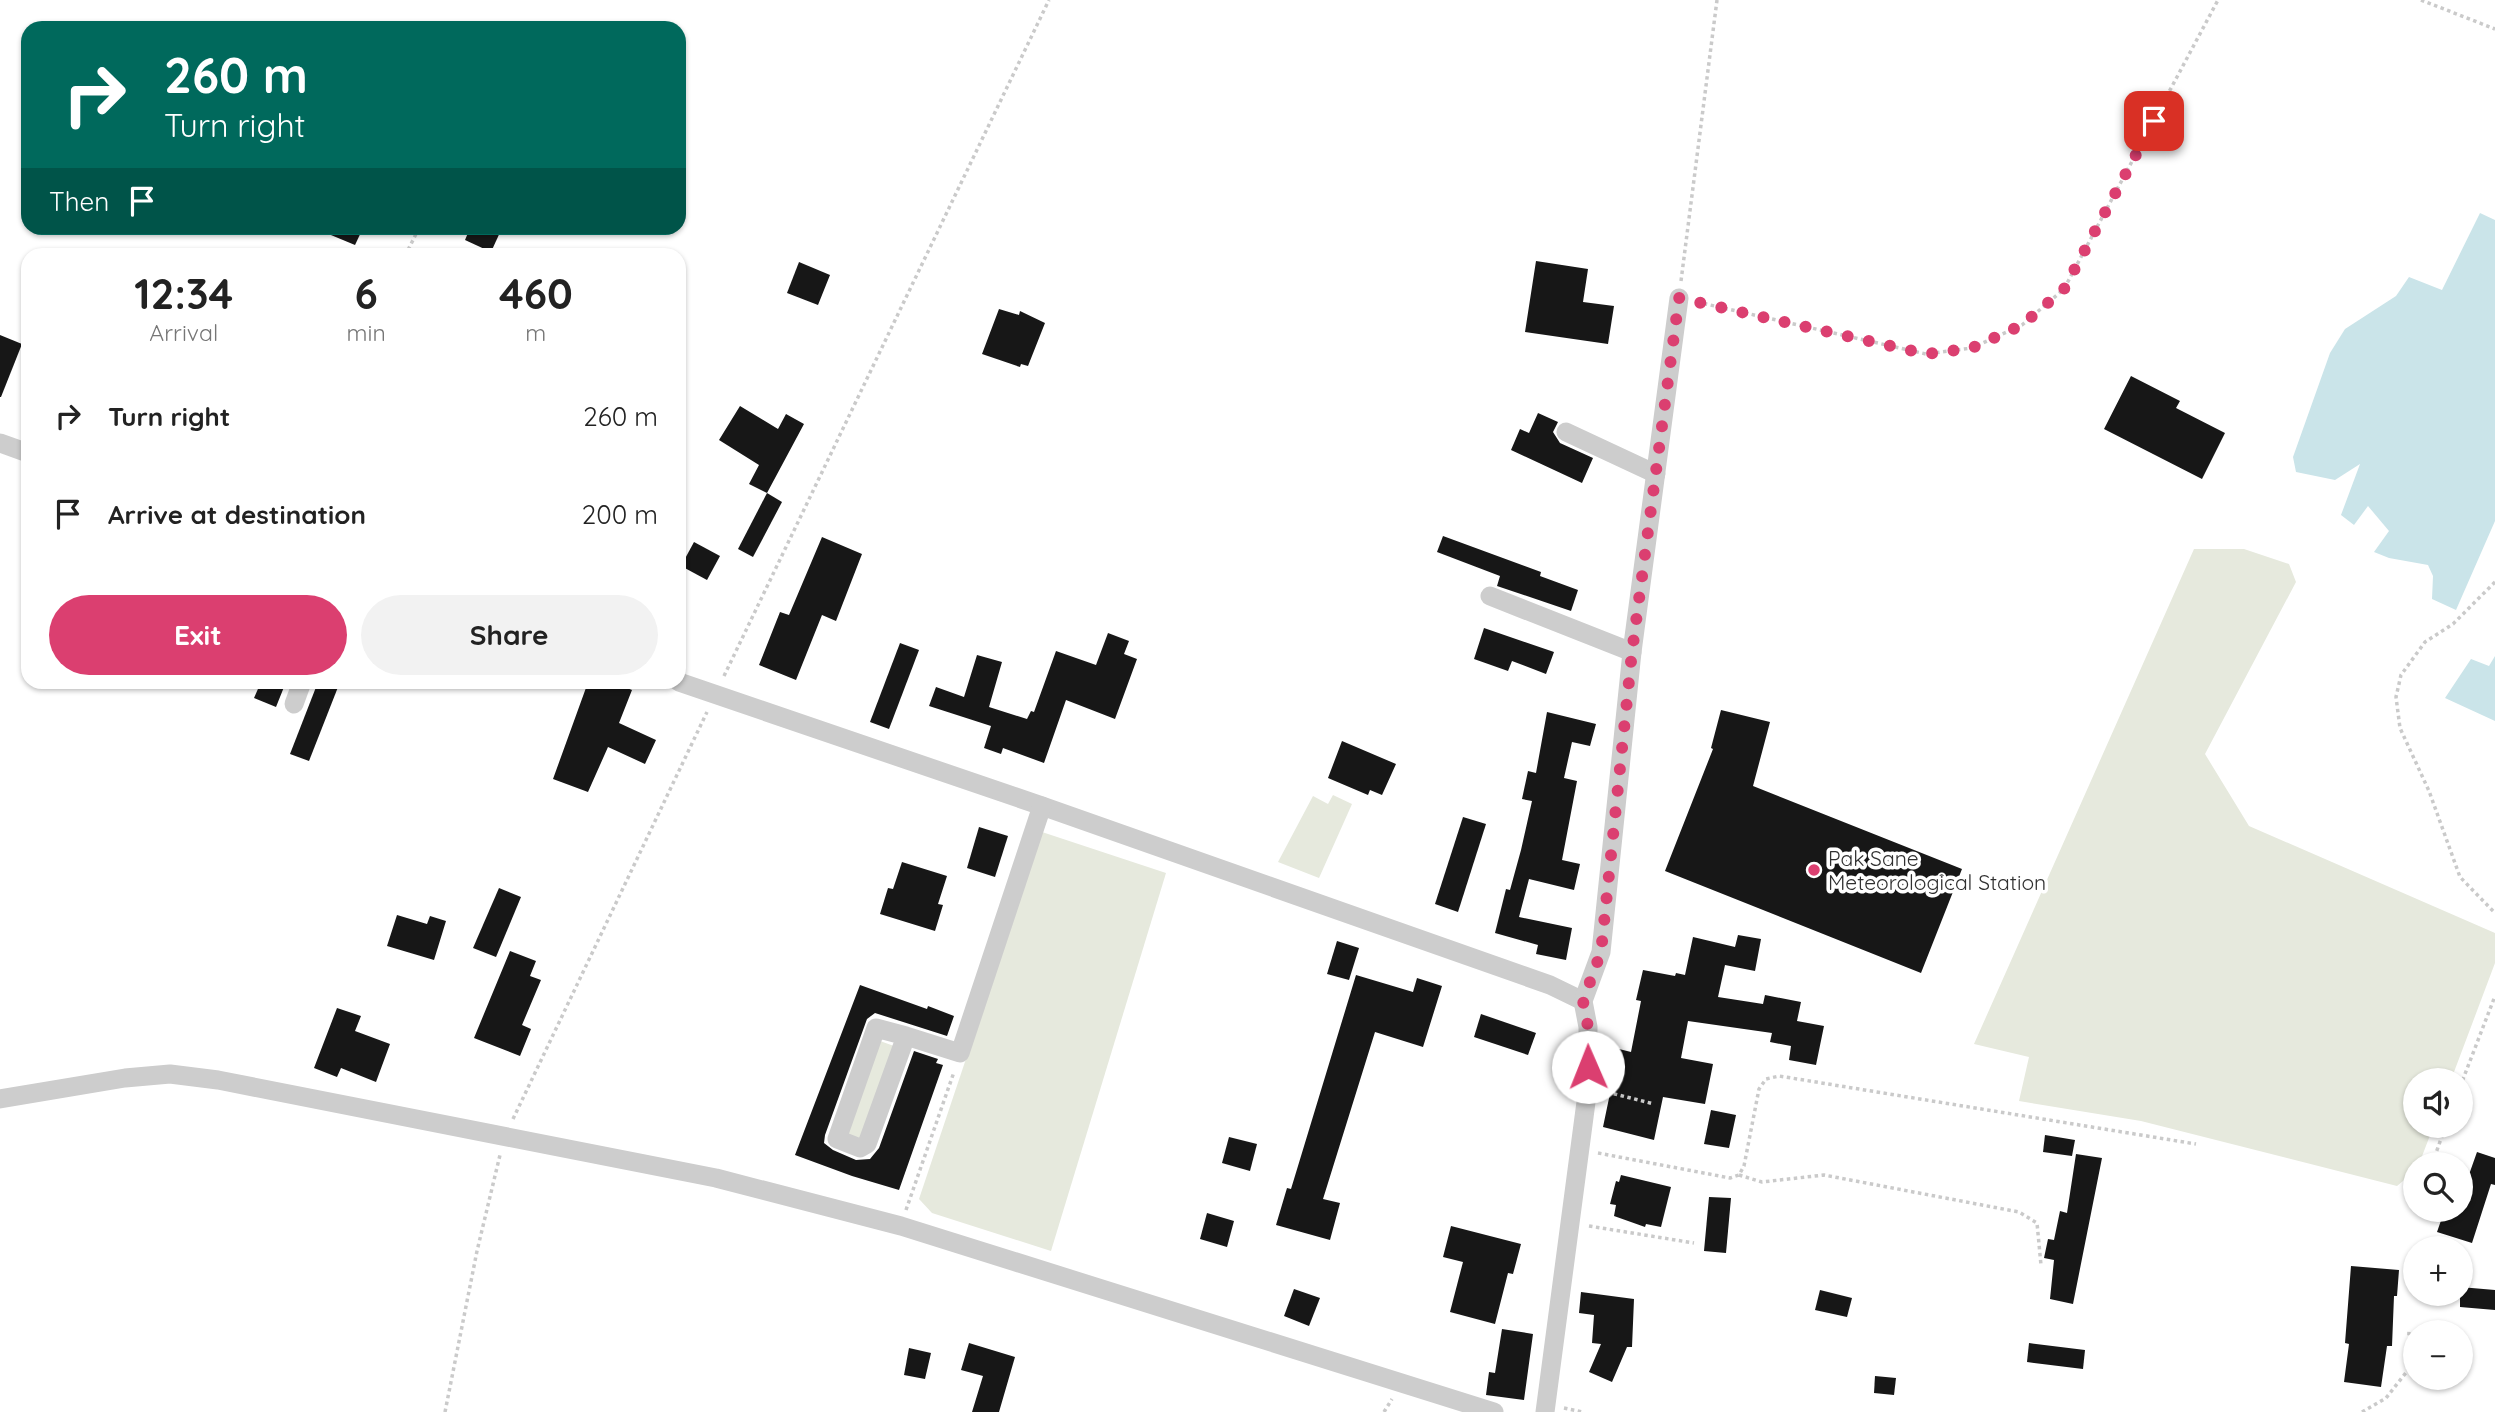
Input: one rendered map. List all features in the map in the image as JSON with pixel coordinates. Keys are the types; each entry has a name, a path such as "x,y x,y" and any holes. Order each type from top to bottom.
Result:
{"street":[{"path":"1545,1412 1588,1087 1588,1027 1583,1001 1601,952 1632,652 1679,298"},
{"path":"1566,432 1656,474"},
{"path":"0,443 21,450"},
{"path":"1490,596 1632,652"},
{"path":"686,685 1042,806 1550,985 1583,1001"},
{"path":"294,704 299,689"},
{"path":"906,1036 867,1144 860,1148 837,1139 876,1028 906,1036 960,1053 1042,806"},
{"path":"0,1099 170,1073 505,1135 716,1178 901,1226 1494,1412"}],"path":[{"path":"444,1412 477,1251 505,1135 1049,0"},
{"path":"1717,0 1679,298 1926,354 1972,348 2022,325 2064,289 2218,0"},
{"path":"2421,0 2495,29"},
{"path":"2495,582 2453,624 2425,642 2401,676 2396,697 2400,728 2429,790 2460,877 2495,913"},
{"path":"2467,1068 2495,996"},
{"path":"901,1226 960,1053"},
{"path":"1739,1175 1744,1166 1759,1089 1766,1079 1779,1076 2196,1144"},
{"path":"1588,1087 1654,1104"},
{"path":"1579,1149 1730,1178 1739,1175 1762,1182 1824,1175 2019,1212 2037,1223 2041,1265"},
{"path":"1570,1223 1694,1243"},
{"path":"2361,1412 2386,1398 2403,1376"}],"shaded area":[{"path":"2194,549 2244,549 2289,564 2296,582 2205,754 2249,826 2495,933 2495,963 2456,1068 2403,1068 2403,1138 2429,1138 2424,1152 2403,1152 2403,1181 2397,1186 2141,1121 2019,1101 2029,1057 1974,1044"},
{"path":"1333,795 1352,804 1319,878 1278,862 1313,796 1328,804"},
{"path":"1042,832 1166,873 1051,1251 932,1213 919,1199"},
{"path":"880,1041 894,1046 862,1139 846,1134"}],"water":[{"path":"2480,213 2495,220 2495,521 2456,610 2432,599 2433,576 2428,565 2389,558 2374,552 2389,531 2368,506 2354,525 2341,515 2360,464 2335,480 2296,472 2293,457 2330,353 2345,329 2396,296 2409,277 2442,290"},
{"path":"2495,656 2495,721 2445,698 2471,659 2489,666"}],"building":[{"path":"331,235 360,235 355,245"},
{"path":"467,235 499,235 493,248 482,248 465,240"},
{"path":"1536,261 1588,269 1583,302 1614,306 1608,344 1525,332"},
{"path":"799,262 830,275 818,305 787,293"},
{"path":"999,309 1019,315 1020,311 1045,323 1028,366 1021,364 1020,367 982,354"},
{"path":"0,335 21,344 21,347 0,397"},
{"path":"2131,376 2180,401 2176,408 2225,433 2202,479 2104,429"},
{"path":"740,406 778,429 786,414 804,424 767,493 749,484 759,465 719,440"},
{"path":"1538,413 1558,422 1553,432 1560,443 1593,458 1582,483 1511,450 1520,429 1529,433"},
{"path":"767,493 782,502 753,557 738,549"},
{"path":"1443,536 1541,572 1540,576 1578,590 1571,611 1497,586 1500,576 1437,552"},
{"path":"822,537 862,554 836,621 822,615 796,680 759,665 780,612 789,615"},
{"path":"694,542 720,556 707,580 686,569 686,557"},
{"path":"1484,628 1554,652 1546,674 1512,661 1508,671 1474,659"},
{"path":"1108,633 1129,641 1124,654 1137,659 1115,719 1066,700 1044,763 1003,748 1001,754 984,748 991,726 929,706 936,687 964,697 977,655 1002,662 989,707 1027,719 1031,711 1034,712 1056,651 1096,665"},
{"path":"900,643 919,650 889,729 870,722"},
{"path":"258,689 283,689 276,707 254,698"},
{"path":"315,689 337,689 309,761 290,754"},
{"path":"586,689 632,690 619,723 656,740 645,764 608,747 588,792 553,779"},
{"name":"Pak Sane Meteorological Station","path":"1721,710 1770,722 1753,786 1962,869 1921,973 1665,871 1713,749 1711,748"},
{"path":"1547,712 1596,724 1590,746 1572,742 1564,778 1577,781 1562,860 1580,864 1574,890 1529,879 1519,917 1572,928 1566,960 1536,954 1538,945 1495,933 1506,889 1510,890 1521,850 1532,801 1522,799 1528,771 1536,773"},
{"path":"1342,741 1396,764 1382,795 1370,790 1368,795 1328,778"},
{"path":"1463,817 1486,824 1458,912 1435,904"},
{"path":"979,827 1008,836 995,877 967,868"},
{"path":"902,862 947,876 938,904 943,905 935,931 880,914 888,888 893,889"},
{"path":"499,888 521,897 496,957 473,948"},
{"path":"397,915 427,924 430,916 446,921 434,960 387,946"},
{"path":"1738,935 1761,939 1755,971 1725,965 1718,997 1763,1004 1765,995 1801,1002 1797,1021 1824,1026 1816,1065 1789,1060 1791,1046 1770,1042 1772,1033 1688,1021 1681,1058 1713,1064 1705,1104 1663,1097 1654,1140 1603,1127 1613,1079 1608,1078 1615,1048 1631,1052 1641,1001 1636,1000 1643,970 1675,976 1676,973 1685,975 1693,937 1735,947"},
{"path":"1337,941 1359,948 1349,980 1327,974"},
{"path":"510,951 536,961 530,976 541,980 522,1025 531,1029 520,1056 474,1038"},
{"path":"1356,975 1413,992 1417,978 1442,986 1423,1047 1375,1032 1323,1199 1340,1203 1330,1240 1276,1225 1287,1188 1291,1189"},
{"path":"860,985 954,1016 947,1036 875,1013 867,1019 825,1135 824,1143 833,1150 856,1160 870,1159 879,1148 914,1051 938,1059 936,1063 943,1065 899,1190 795,1155"},
{"path":"337,1008 361,1016 355,1031 390,1044 376,1082 341,1068 337,1077 314,1068"},
{"path":"1481,1014 1536,1033 1528,1055 1474,1037"},
{"path":"1711,1110 1736,1115 1729,1148 1704,1144"},
{"path":"2045,1135 2075,1140 2072,1156 2043,1152"},
{"path":"1229,1137 1257,1144 1250,1171 1222,1163"},
{"path":"2477,1152 2495,1158 2495,1185 2491,1184 2473,1240 2473,1236 2450,1236 2437,1232 2440,1222 2473,1222 2473,1163"},
{"path":"2076,1154 2102,1158 2073,1304 2050,1299 2054,1260 2044,1258 2048,1239 2054,1240 2060,1211 2067,1213"},
{"path":"1621,1175 1671,1187 1661,1227 1646,1224 1645,1227 1614,1216 1616,1205 1610,1204 1616,1181 1619,1182"},
{"path":"1709,1197 1731,1198 1726,1253 1704,1251"},
{"path":"1207,1213 1234,1221 1227,1247 1200,1239"},
{"path":"1451,1226 1521,1244 1513,1274 1508,1273 1495,1324 1450,1312 1463,1262 1443,1257"},
{"path":"2351,1266 2399,1270 2397,1296 2394,1296 2392,1346 2387,1346 2381,1387 2344,1382 2349,1344 2345,1343"},
{"path":"2473,1288 2495,1290 2495,1310 2460,1307 2473,1306"},
{"path":"1294,1289 1320,1298 1309,1326 1284,1316"},
{"path":"1820,1290 1852,1298 1847,1317 1815,1310"},
{"path":"1581,1292 1634,1299 1632,1347 1627,1347 1612,1382 1589,1372 1601,1344 1592,1343 1594,1315 1579,1313"},
{"path":"1502,1329 1533,1334 1524,1400 1486,1395 1489,1372 1495,1373"},
{"path":"969,1343 1015,1357 999,1412 972,1412 983,1376 961,1370"},
{"path":"2029,1343 2085,1350 2083,1369 2027,1362"},
{"path":"909,1348 931,1353 925,1379 904,1375"},
{"path":"1875,1376 1896,1378 1894,1395 1874,1393"}],"place":[{"name":"Pak Sane Meteorological Station","path":"1814,870"}],"route":[{"path":"1588,1067 1588,1027 1583,1001 1601,952 1632,652 1679,298 1926,354 1972,348 2022,325 2064,289 2154,121"}]}
